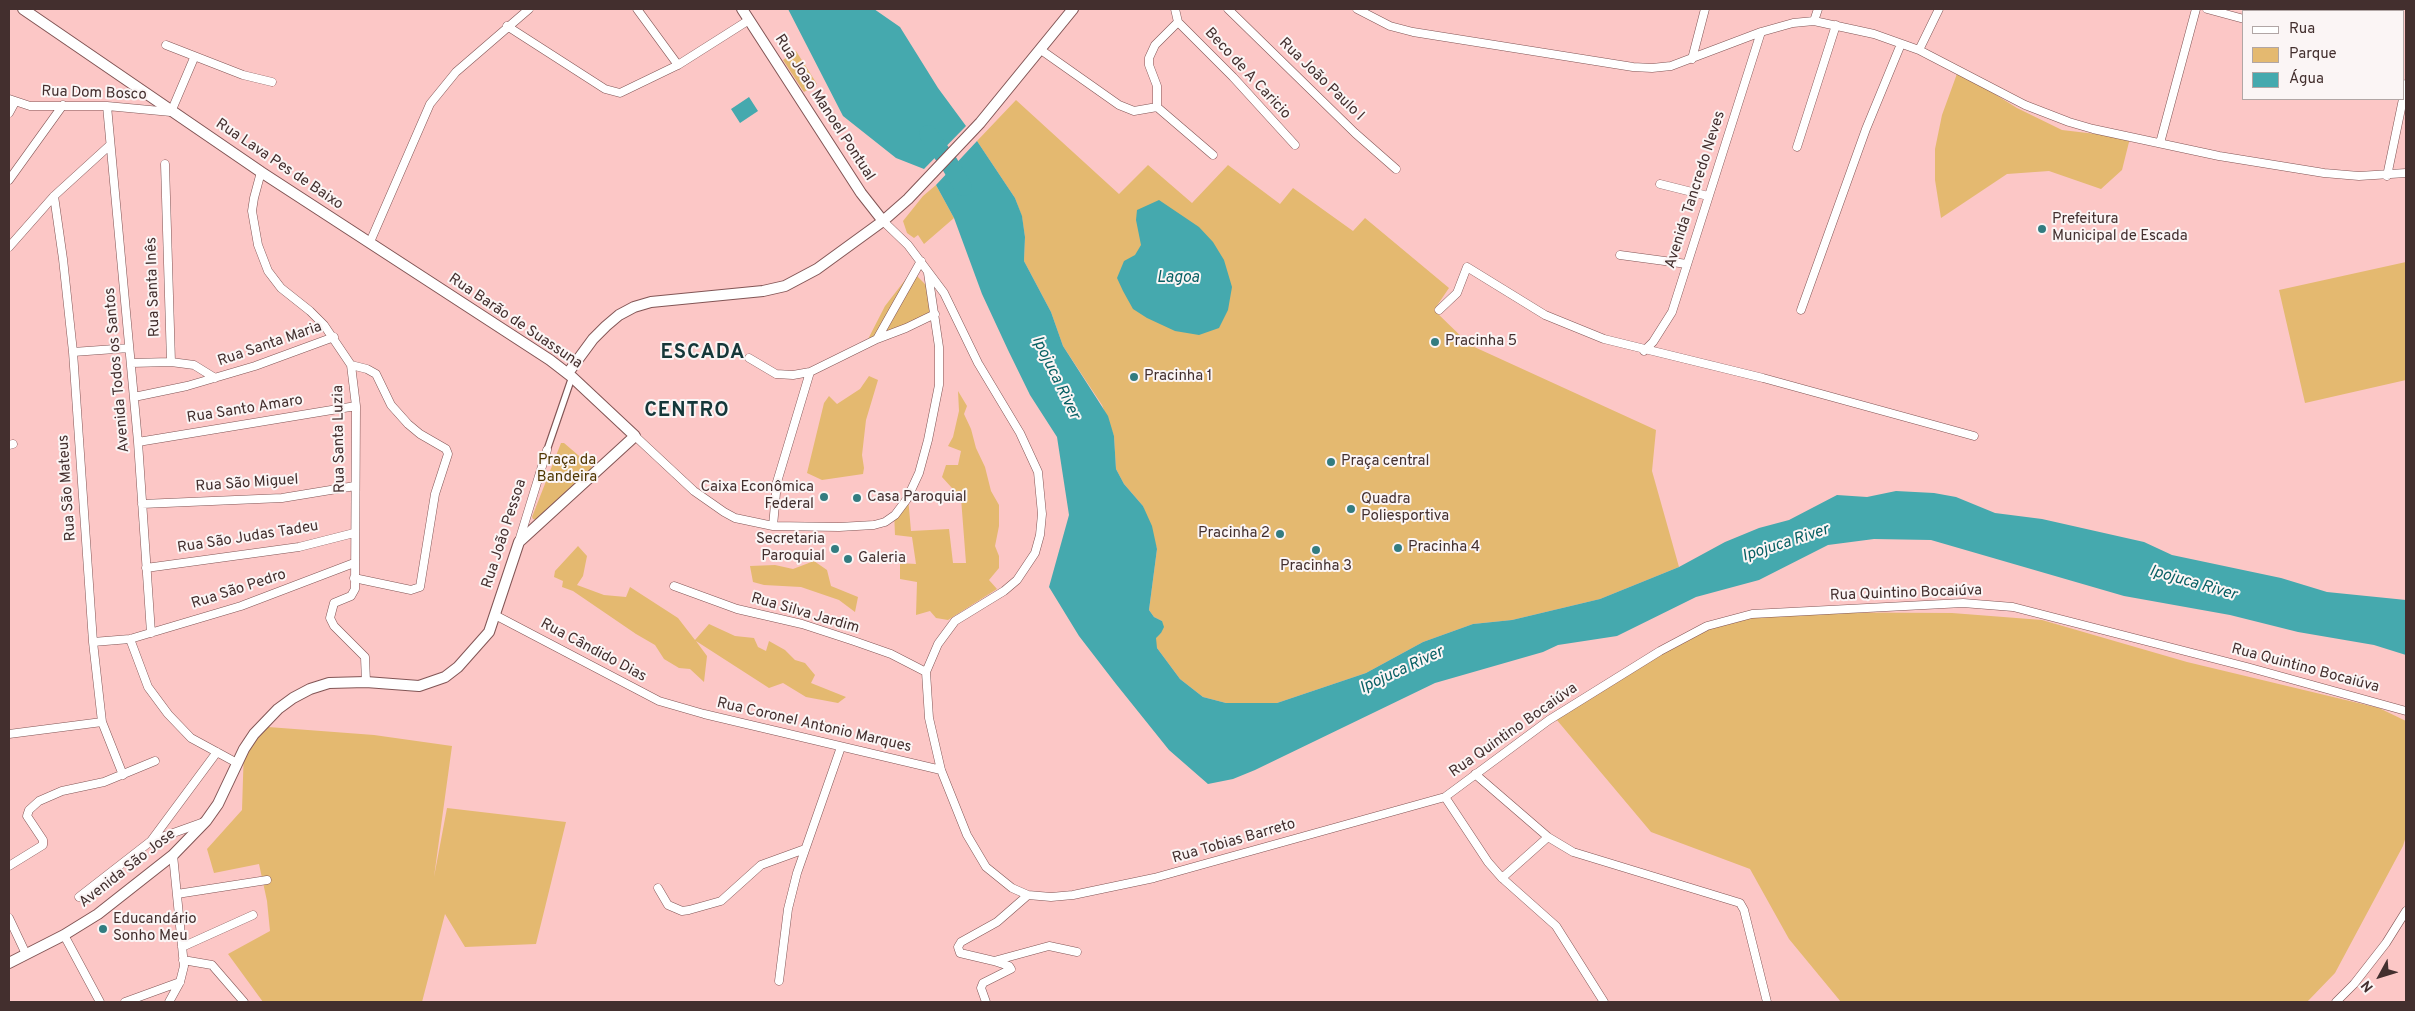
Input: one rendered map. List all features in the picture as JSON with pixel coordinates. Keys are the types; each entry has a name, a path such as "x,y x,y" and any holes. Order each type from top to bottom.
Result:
{"street":[{"name":"Rua Lava Pes de Baixo","path":"23,9 171,112 370,242"},
{"path":"370,242 430,104 456,72 507,26 529,9"},
{"path":"637,9 678,65"},
{"name":"Rua Joao Manoel Pontual","path":"742,9 861,193 883,221"},
{"path":"570,375 606,326 619,315 634,307 651,302 763,291 785,286 817,269 883,221 980,123 1042,50 1073,9"},
{"path":"1175,9 1178,22 1155,45 1149,58 1149,65 1157,86 1157,107 1213,155"},
{"name":"Rua João Paulo I","path":"1228,9 1396,169"},
{"path":"1357,9 1390,26 1413,32 1633,67 1652,68 1671,66 1735,40 1761,32 1793,23 1814,21 1874,34 1919,50 2046,114 2093,129 2219,156 2324,173 2387,176 2406,174"},
{"path":"1692,59 1705,9"},
{"path":"1814,21 1818,9"},
{"path":"1919,50 1939,9"},
{"path":"2160,143 2196,9"},
{"path":"2207,9 2242,18"},
{"path":"507,26 612,92 628,90 678,65 749,20"},
{"name":"Beco de A Caricio","path":"1178,22 1233,77 1295,145"},
{"path":"1797,147 1836,25"},
{"name":"Avenida Tancredo Neves","path":"1644,351 1653,342 1672,312 1761,32"},
{"path":"1800,310 1854,160 1901,44"},
{"path":"166,45 194,58 243,76 272,82"},
{"path":"1042,50 1119,105 1134,111 1157,107"},
{"path":"171,112 194,58"},
{"path":"2387,176 2402,100"},
{"path":"9,113 12,101"},
{"name":"Rua Dom Bosco","path":"12,101 30,106 107,106 171,112"},
{"path":"9,180 63,106"},
{"name":"Avenida Todos os Santos","path":"107,106 138,442 150,632"},
{"path":"9,247 54,196 110,145"},
{"name":"Rua Santa Inês","path":"165,164 171,362"},
{"name":"Rua Santa Luzia","path":"261,172 254,198 253,218 258,244 268,271 281,288 310,311 334,337 351,365 356,406 353,594 334,603 330,618 334,626 365,656 366,682"},
{"path":"1660,184 1708,196"},
{"name":"Rua São Mateus","path":"54,196 73,352 93,642 102,722 123,775"},
{"path":"883,221 921,260 953,308 978,363 1027,447 1038,472 1042,514 1040,535 1035,553 1026,568 1004,591 955,621 938,644 926,672 929,718 941,770 976,852 998,879 1028,895 997,922 959,944 960,954 994,961 1009,966 1012,969 983,983 981,988 986,1002"},
{"name":"Rua Barão de Suassuna","path":"370,242 570,375 635,436"},
{"path":"1620,255 1687,264"},
{"path":"877,338 921,260"},
{"path":"1439,310 1457,293 1467,267 1522,302 1566,325 1604,339 1644,351 1695,360 1974,436"},
{"path":"519,542 635,436 694,491 718,509 735,518 773,526 874,525 885,522 895,515 907,499 919,473 928,440 940,366 928,269"},
{"path":"749,358 776,374 793,375 810,372 877,338 906,328 935,314"},
{"name":"Rua Santa Maria","path":"134,397 214,378 285,356 334,337"},
{"path":"73,352 129,348"},
{"path":"131,364 171,362 194,364 214,378"},
{"path":"351,365 367,369 379,378 392,405 408,424 420,434 446,449 448,454 435,494 422,582 415,590 354,578"},
{"path":"773,526 777,482 810,372"},
{"name":"Rua João Pessoa","path":"495,615 570,375"},
{"name":"Rua Santo Amaro","path":"138,442 356,406"},
{"name":"Rua São Miguel","path":"142,504 282,498 354,486"},
{"name":"Rua São Judas Tadeu","path":"146,568 299,546 354,533"},
{"name":"Rua São Pedro","path":"93,642 130,638 241,606 354,563"},
{"name":"Rua Silva Jardim","path":"674,586 737,608 802,624 854,641 891,654 926,672"},
{"name":"Rua Quintino Bocaiúva","path":"1445,797 1549,720 1687,635 1729,619 1752,614 1963,604 2013,607 2247,667 2406,711"},
{"name":"Avenida São Jose","path":"9,963 64,935 98,914 173,855 206,821 218,804 237,763 254,734 264,722 293,698 310,689 329,683 366,682 419,686 445,677 458,667 489,632 495,615"},
{"name":"Rua Cândido Dias","path":"495,615 637,691 680,708"},
{"path":"130,638 141,672 158,702 191,738 237,763"},
{"name":"Rua Coronel Antonio Marques","path":"680,708 941,770"},
{"path":"9,734 102,722"},
{"path":"779,981 789,903 805,849 841,747"},
{"path":"79,897 151,841 217,752"},
{"path":"9,866 43,845 43,840 27,816 32,807 50,795 104,782 155,761"},
{"path":"1475,774 1562,847 1584,857 1740,903 1744,910 1767,1002"},
{"path":"1445,797 1464,828 1502,878 1556,926 1604,1002"},
{"name":"Rua Tobias Barreto","path":"1028,895 1073,895 1154,878 1445,797"},
{"path":"151,841 206,821"},
{"path":"1502,878 1548,837"},
{"path":"658,888 668,905 682,911 689,910 721,901 762,865 805,849"},
{"path":"169,1002 180,982 183,960 173,855"},
{"path":"177,894 267,880"},
{"path":"2336,1002 2354,984 2386,943 2406,911"},
{"path":"182,947 253,915"},
{"path":"9,918 26,954"},
{"path":"64,935 100,1002"},
{"path":"994,961 1049,946 1077,952"},
{"path":"183,960 212,965 244,1002"},
{"path":"125,1002 180,982"}],"green space":[{"path":"796,51 817,84 804,92 783,60"},
{"path":"1958,71 2017,108 2062,130 2130,138 2122,170 2101,189 2049,171 2007,174 1941,218 1935,180 1935,149 1942,115"},
{"path":"1016,100 1119,194 1148,165 1192,203 1228,165 1280,204 1293,188 1353,231 1365,218 1449,288 1434,310 1470,345 1656,430 1652,471 1679,567 1600,599 1512,620 1473,624 1423,642 1366,673 1277,703 1226,703 1203,697 1180,679 1157,648 1155,643 1156,637 1161,633 1162,621 1154,617 1149,610 1157,549 1143,506 1124,484 1116,469 1114,436 1102,405 1063,346 1051,312 1024,261 1025,237 1022,217 1015,198 977,141"},
{"path":"936,185 954,218 924,244 918,235 914,238 907,233 903,221 923,196"},
{"path":"2406,262 2406,380 2305,403 2279,290"},
{"path":"912,271 926,285 932,314 864,347 885,306"},
{"path":"869,376 878,380 866,420 862,455 863,474 822,480 807,473 824,403 829,396 837,404 860,389"},
{"path":"958,391 967,406 964,414 985,467 991,491 999,505 999,526 995,546 999,556 999,568 989,580 997,589 948,620 936,618 930,611 916,615 917,582 900,579 900,563 916,564 912,537 895,535 894,511 908,497 911,531 949,529 953,563 966,563 961,498 942,477 946,465 958,465 961,451 948,446 953,437 959,411"},
{"name":"Praça da Bandeira","path":"561,443 564,443 592,467 592,470 536,520 533,519 532,517"},
{"path":"578,546 587,556 583,576 577,585 604,595 626,597 630,587 678,618 695,640 709,624 735,636 754,638 758,647 766,651 769,641 785,650 795,660 805,663 815,675 811,683 846,697 838,703 806,697 783,683 769,688 696,641 707,656 704,682 690,669 679,668 664,659 655,645 573,591 562,587 563,581 554,577 555,571"},
{"path":"814,561 827,570 831,586 858,597 855,612 839,600 801,587 764,585 753,582 750,566 775,565 793,569"},
{"path":"1758,612 1952,613 2042,620 2187,662 2379,708 2406,721 2406,836 2403,846 2335,973 2307,1002 1841,1002 1789,939 1750,869 1651,832 1556,719 1694,634"},
{"path":"268,727 374,735 452,746 434,877 447,808 566,822 536,944 465,947 445,914 422,1002 263,1002 228,954 270,931 267,901 259,864 214,873 207,849 242,810 244,747"}],"water":[{"path":"788,9 874,9 900,27 938,88 966,126 924,169 896,158 843,116"},
{"path":"749,97 758,111 740,123 731,109"},
{"path":"977,141 1015,198 1022,216 1025,237 1024,261 1051,312 1063,346 1108,416 1114,436 1116,469 1124,484 1143,506 1152,526 1157,549 1149,610 1154,617 1162,621 1164,627 1156,638 1157,648 1180,679 1203,697 1226,703 1277,703 1366,673 1423,642 1473,624 1512,620 1600,599 1679,567 1725,542 1759,528 1789,520 1837,495 1867,497 1896,491 1934,493 1956,497 1995,513 2042,519 2144,542 2172,555 2281,578 2327,592 2406,600 2406,655 2374,645 2298,632 2230,615 2124,596 1931,540 1874,539 1828,545 1759,580 1696,597 1617,636 1558,645 1543,652 1435,683 1255,770 1233,779 1208,784 1169,750 1079,636 1049,587 1069,515 1057,437 1030,395 1008,350 982,294 954,218 936,185"},
{"name":"Lagoa","path":"1159,200 1199,227 1213,242 1224,260 1232,287 1228,310 1219,328 1199,335 1175,331 1133,309 1123,291 1117,278 1124,261 1135,255 1141,245 1136,220 1137,210"}],"waterway":[{"name":"Ipojuca River","path":"928,134 949,163 963,187"}],"place":[{"name":"Prefeitura Municipal de Escada","path":"2042,229"},
{"name":"Pracinha 5","path":"1435,342"},
{"name":"Pracinha 1","path":"1134,377"},
{"name":"Praça central","path":"1331,462"},
{"name":"Caixa Econômica Federal","path":"824,497"},
{"name":"Casa Paroquial","path":"857,498"},
{"name":"Quadra Poliesportiva","path":"1351,509"},
{"name":"Pracinha 2","path":"1280,534"},
{"name":"Pracinha 4","path":"1398,548"},
{"name":"Secretaria Paroquial","path":"835,549"},
{"name":"Pracinha 3","path":"1316,550"},
{"name":"Galeria","path":"848,559"},
{"name":"Educandário Sonho Meu","path":"103,929"}],"district":[{"name":"ESCADA","path":"703,354"},
{"name":"CENTRO","path":"687,412"}]}
